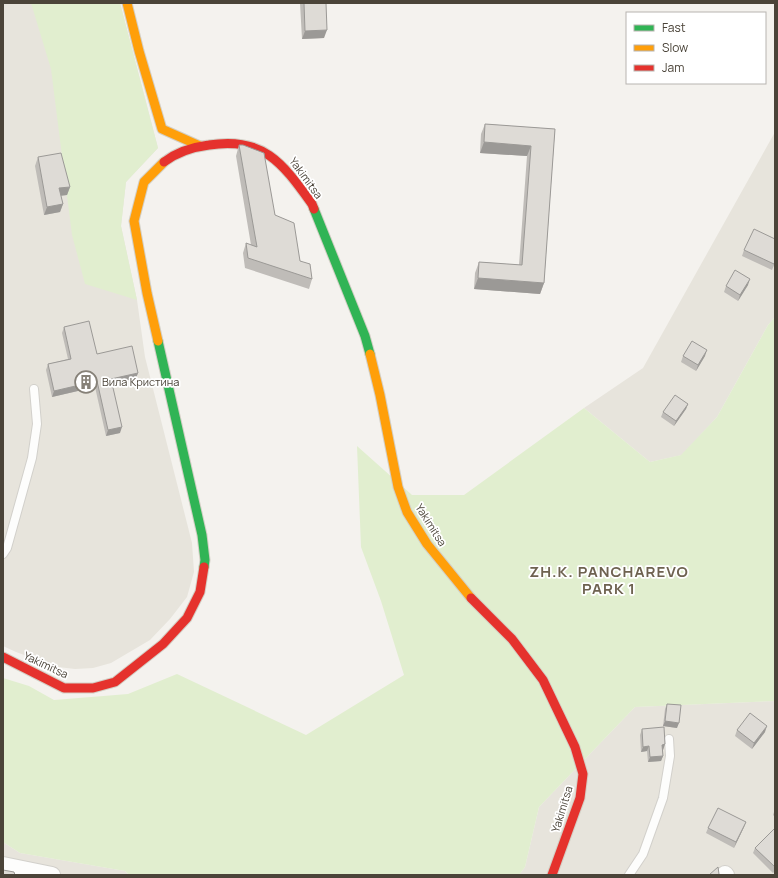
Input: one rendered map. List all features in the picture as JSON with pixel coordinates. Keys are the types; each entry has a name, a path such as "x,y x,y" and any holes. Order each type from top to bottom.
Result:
{"street":[{"path":"127,3 139,51 162,129 200,146"},
{"name":"Yakimitsa","path":"3,658 64,688 93,688 115,682 163,644 187,618 200,592 205,560 202,535 147,293 134,221 144,182 167,160 188,149 219,143 240,143 256,148 267,153 280,163 312,204 365,336 380,396 398,487 407,512 427,544 470,596 512,639 543,680 575,747 583,774 580,798 552,875"},
{"path":"3,865 52,875"}],"lane":[{"path":"3,554 7,548 32,458 38,424 34,390"},
{"path":"629,875 642,854 663,798 670,756 669,739"}],"shaded area":[{"path":"3,3 120,3 158,148 126,182 121,226 137,300 145,357 192,543 194,572 187,597 170,619 150,640 111,663 93,668 75,669 58,667 3,646"},
{"path":"775,132 775,317 768,325 717,417 682,455 650,462 584,408 643,368"},
{"path":"775,701 775,875 519,875 525,867 539,807 635,707"},
{"path":"3,842 20,853 125,871 129,875 3,875"}],"green space":[{"path":"31,3 120,3 158,148 126,182 121,226 137,300 85,284 72,235 51,69"},
{"path":"775,317 775,701 635,707 539,807 525,867 519,875 129,875 125,871 20,853 3,842 3,678 29,686 54,700 128,694 177,674 306,735 404,675 381,601 361,547 357,446 412,495 464,495 584,408 650,462 681,455 717,417 768,325"}],"building":[{"path":"304,3 326,3 327,30 305,31"},
{"path":"485,124 555,129 544,283 478,278 479,262 522,265 531,146 484,142"},
{"path":"239,145 243,145 264,153 275,215 294,223 300,261 310,264 312,279 248,258 246,243 257,247"},
{"path":"61,153 70,187 59,188 63,204 47,207 38,157"},
{"path":"754,229 775,239 774,264 744,250"},
{"path":"735,270 750,279 740,295 726,286"},
{"name":"Вила Кристина","path":"89,321 97,354 132,346 138,373 111,379 122,427 108,430 97,381 54,391 48,364 71,359 64,327"},
{"path":"692,341 707,350 698,365 683,356"},
{"path":"675,395 688,404 676,421 663,412"},
{"path":"667,704 681,705 679,723 665,721"},
{"path":"750,713 767,726 754,743 737,730"},
{"path":"664,727 665,744 662,745 663,756 650,757 649,746 643,747 642,729"},
{"path":"718,808 746,822 736,842 708,828"},
{"path":"775,828 775,867 755,848"},
{"path":"718,867 719,875 709,875"},
{"path":"3,870 14,872 15,875 3,875"}],"traffic: fast":[{"path":"314,209 365,336 370,354"},
{"path":"158,341 202,535 205,560 204,567"}],"traffic: slow":[{"path":"127,3 139,51 162,129 200,146"},
{"path":"158,341 147,293 134,221 144,182 164,162"},
{"path":"370,354 380,395 398,487 407,512 427,544 471,598"}],"traffic: jam":[{"path":"164,162 185,150 209,145 228,143 258,149 281,165 302,190 314,209"},
{"path":"3,657 64,688 93,688 115,682 163,644 187,618 200,592 204,567"},
{"path":"471,598 512,639 543,680 575,747 583,774 580,798 552,875"}],"place":[{"name":"Вила Кристина","path":"86,382"}],"district":[{"name":"ZH.K. PANCHAREVO PARK 1","path":"609,580"}]}
